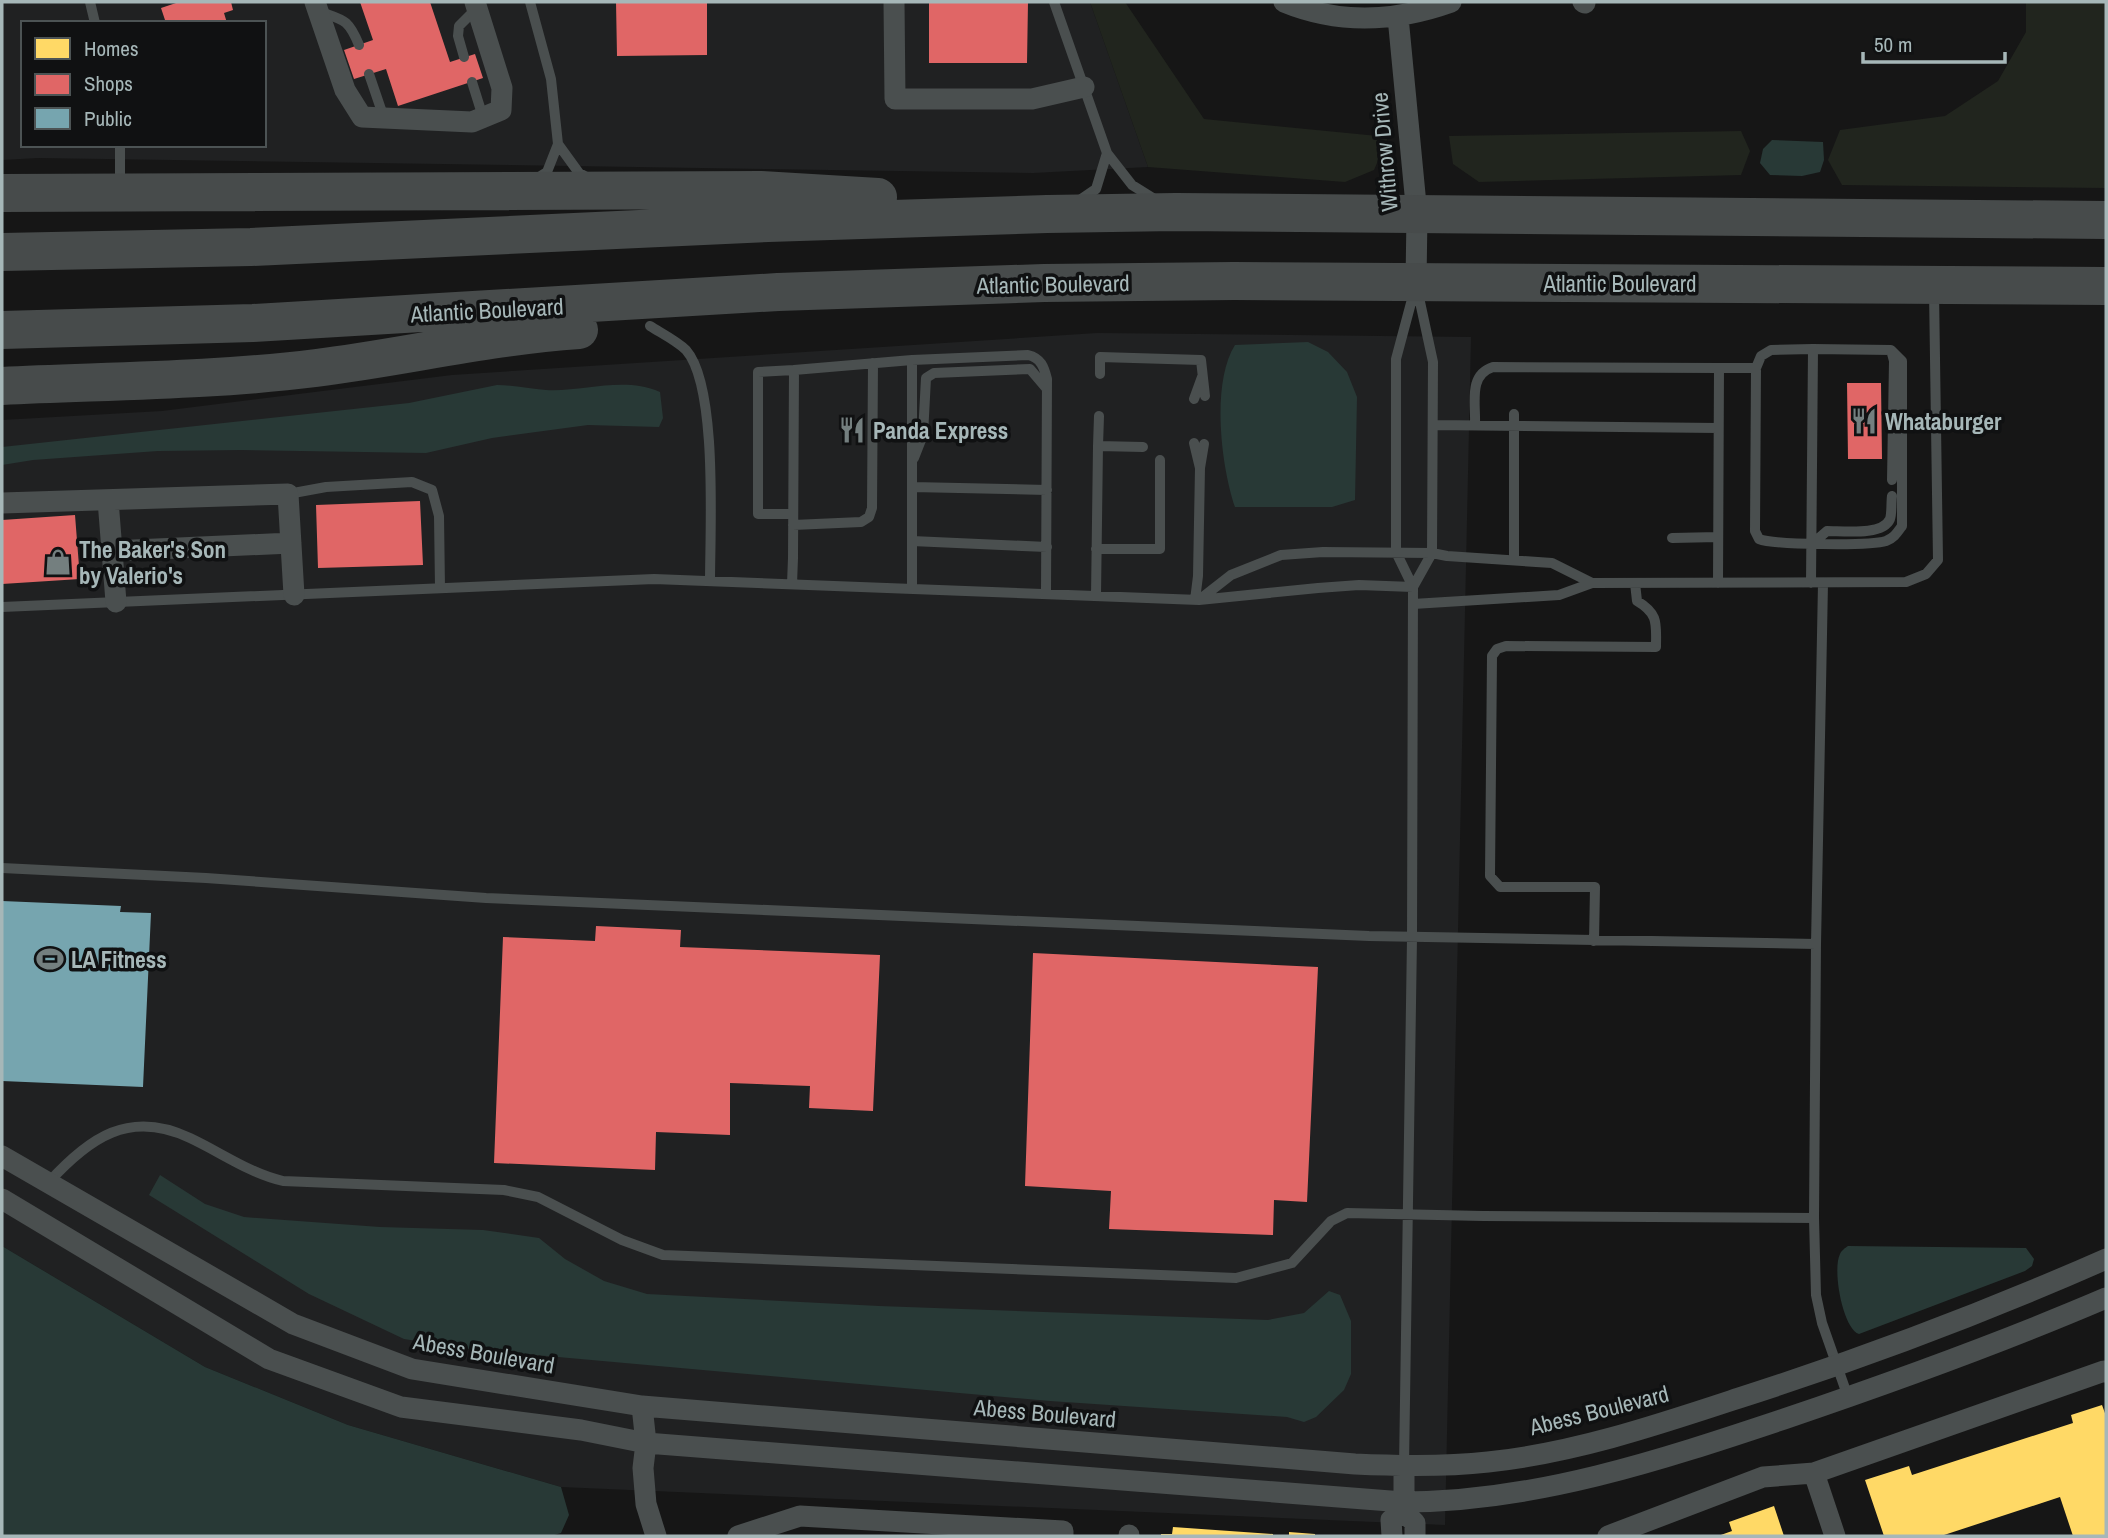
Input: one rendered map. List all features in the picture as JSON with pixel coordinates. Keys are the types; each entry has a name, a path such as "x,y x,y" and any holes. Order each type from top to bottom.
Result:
{"highway":[{"path":"2,193 761,190 902,198 1047,214"},
{"path":"2,252 251,247 768,223 1176,212 2106,220"},
{"path":"366,317 509,284 766,267 1118,257 1416,269"},
{"name":"Atlantic Boulevard","path":"2,330 253,323 778,292 1416,269 1934,285 2106,286"},
{"path":"2,386 299,370 542,333 650,326 1044,283"}],"street":[{"path":"894,2 895,99 1032,99 1084,87"},
{"path":"1284,2 1335,18 1398,17 1424,12 1451,2"},
{"path":"316,6 345,90 362,117 472,122 501,110 502,88 476,5"},
{"name":"Withrow Drive","path":"1398,17 1417,215 1416,269"},
{"path":"2,503 288,494 294,595"},
{"path":"108,500 116,602"},
{"path":"112,551 291,543"},
{"name":"Abess Boulevard","path":"2,1156 293,1324 412,1369 642,1406 1342,1463 1404,1466 1488,1462 1572,1448 1644,1429 1836,1367 1957,1321 2106,1259"},
{"path":"2,1199 269,1359 401,1407 581,1430 646,1443 1404,1507 1489,1498 1669,1458 1986,1347 2106,1298"},
{"path":"1608,1536 1763,1477 1814,1474 2106,1372"},
{"path":"642,1406 646,1443 643,1468 646,1504 656,1536"},
{"path":"1404,1466 1404,1507 1415,1522 1415,1536"},
{"path":"1814,1474 1835,1536"},
{"path":"1392,1536 1391,1520 1404,1507"},
{"path":"738,1536 800,1516 1063,1531 1063,1536"}],"lane":[{"path":"90,2 95,21"},
{"path":"516,192 547,172 558,144 551,79 530,2"},
{"path":"1054,2 1107,153 1132,185 1176,212"},
{"path":"464,57 458,36 459,26 476,5"},
{"path":"316,6 352,27 359,45"},
{"path":"369,74 384,118"},
{"path":"472,82 483,117"},
{"path":"558,144 579,173 614,191"},
{"path":"120,147 121,192"},
{"path":"1047,214 1080,201 1096,188 1107,153"},
{"path":"1413,587 1432,553 1433,362 1416,269"},
{"path":"1404,1466 1412,938 1413,587 1396,552 1396,359 1416,269"},
{"path":"1413,604 1559,595 1592,583 1906,582 1926,574 1938,560 1934,285"},
{"path":"650,326 686,350 702,385 708,424 710,581"},
{"path":"1813,349 1812,544 1817,583 1814,1219 1816,1295 1836,1367 1848,1397"},
{"path":"1813,349 1891,350 1902,361 1902,526 1896,536 1884,542 1768,543 1759,539 1755,531 1756,368 1760,356 1771,350 1813,349"},
{"path":"1891,350 1894,361 1892,480"},
{"path":"873,363 872,508 869,517 861,522 793,520 758,514 758,372 794,370 873,363 912,360 1035,356 1045,369 1047,389 1046,594"},
{"path":"1100,374 1100,357 1201,360 1199,398"},
{"path":"912,360 912,589"},
{"path":"1475,425 1476,379 1483,371 1493,367 1515,373 1539,368 1562,373 1586,373 1610,368 1633,374 1657,368 1756,368"},
{"path":"1539,368 1539,380"},
{"path":"1610,368 1610,381"},
{"path":"1657,368 1657,380"},
{"path":"1679,368 1679,380"},
{"path":"1718,583 1719,368"},
{"path":"912,465 923,435 926,378 934,373 1030,369 1047,389"},
{"path":"792,584 794,370"},
{"path":"1562,414 1562,427"},
{"path":"1584,414 1584,427"},
{"path":"1609,427 1610,414"},
{"path":"1657,414 1657,428"},
{"path":"1679,414 1679,428"},
{"path":"1096,596 1099,415"},
{"path":"1633,415 1633,427"},
{"path":"1514,420 1514,560"},
{"path":"1433,425 1539,420 1562,427 1718,428"},
{"path":"1197,600 1199,443"},
{"path":"1098,446 1143,447"},
{"path":"1096,549 1160,549 1160,460"},
{"path":"288,494 326,487 412,482 432,490 439,516 440,588"},
{"path":"912,487 1047,490"},
{"path":"1812,544 1827,531 1871,531 1883,528 1890,519 1892,496"},
{"path":"1672,538 1718,537"},
{"path":"912,541 1047,547"},
{"path":"1197,600 1231,575 1281,555 1324,552 1432,553 1552,563 1592,583"},
{"path":"2,607 654,579 1197,600 1359,585 1413,587"},
{"path":"1594,941 1595,887 1500,887 1490,876 1492,656 1497,649 1506,646 1656,647 1656,621 1652,612 1637,601 1635,583"},
{"path":"2,868 206,878 486,898 1412,938 1816,944"},
{"path":"48,1183 71,1159 112,1131 140,1126 160,1128 189,1137 260,1175 283,1181 504,1190 538,1197 622,1240 663,1255 1236,1278 1292,1263 1331,1222 1347,1213 1814,1219"}],"shaded area":[{"path":"2,2 1090,2 1148,167 1033,173 38,158 2,160"},
{"path":"1090,2 1125,2 1204,119 1388,137 1374,170 1345,182 1148,167"},
{"path":"2026,2 2106,2 2106,188 1842,185 1828,160 1840,130 1945,116 1998,81 2026,32"},
{"path":"1741,131 1750,151 1741,175 1479,182 1453,164 1449,136"},
{"path":"1772,140 1823,142 1824,160 1820,172 1802,176 1770,175 1760,163 1763,149"},
{"path":"1097,333 1471,337 1445,1525 561,1487 348,1425 205,1367 2,1246 2,420 162,411 452,375"},
{"path":"1308,342 1328,352 1347,372 1357,397 1355,500 1332,507 1235,507 1223,448 1221,402 1223,381 1235,345"},
{"path":"497,385 546,390 618,385 646,387 660,392 663,418 659,427 588,425 492,438 426,453 158,451 33,460 2,465 2,447 409,403"},
{"path":"160,1175 205,1204 244,1217 380,1227 483,1230 539,1238 565,1259 604,1281 647,1294 879,1306 1268,1320 1304,1313 1329,1291 1340,1295 1351,1321 1351,1374 1344,1390 1316,1417 1304,1422 1287,1417 1050,1401 469,1349 404,1339 309,1294 149,1195"},
{"path":"2,1246 205,1367 348,1425 561,1487 569,1515 561,1533 551,1536 2,1536"},
{"path":"1848,1246 2026,1248 2034,1259 2032,1266 2025,1271 1859,1334 1848,1322 1838,1285 1838,1262 1841,1253"}],"building: Homes":[{"path":"2102,1405 2106,1416 2106,1536 2073,1536 2060,1497 1941,1536 1884,1536 1865,1480 1909,1466 1912,1475 2073,1423 2071,1415"},
{"path":"1774,1506 1784,1536 1718,1536 1732,1531 1729,1522"},
{"path":"1173,1527 1273,1536 1161,1536 1172,1534"},
{"path":"1289,1532 1315,1534 1315,1536 1289,1536"}],"building: Shops":[{"path":"179,2 231,2 233,10 224,13 226,21 165,21 161,8"},
{"path":"360,2 430,2 450,62 475,54 483,78 398,106 386,69 354,79 344,50 373,40"},
{"path":"616,2 707,2 707,55 617,56"},
{"path":"929,2 1028,2 1027,63 929,63"},
{"name":"Whataburger","path":"1847,383 1881,383 1882,459 1848,459"},
{"path":"420,501 423,565 318,568 316,505"},
{"path":"75,515 80,579 2,584 2,520"},
{"path":"596,926 681,930 680,947 880,955 873,1111 809,1108 810,1086 730,1083 730,1135 656,1132 655,1170 494,1163 503,937 595,941"},
{"path":"1033,953 1318,967 1307,1202 1274,1200 1273,1235 1109,1229 1111,1191 1025,1186"}],"building: Public":[{"path":"2,901 121,906 120,912 151,913 143,1087 2,1081"}],"place":[{"name":"Whataburger","path":"1864,421"},
{"name":"Panda Express","path":"852,430"},
{"name":"The Baker's Son by Valerio's","path":"58,562"},
{"name":"LA Fitness","path":"50,959"}]}
